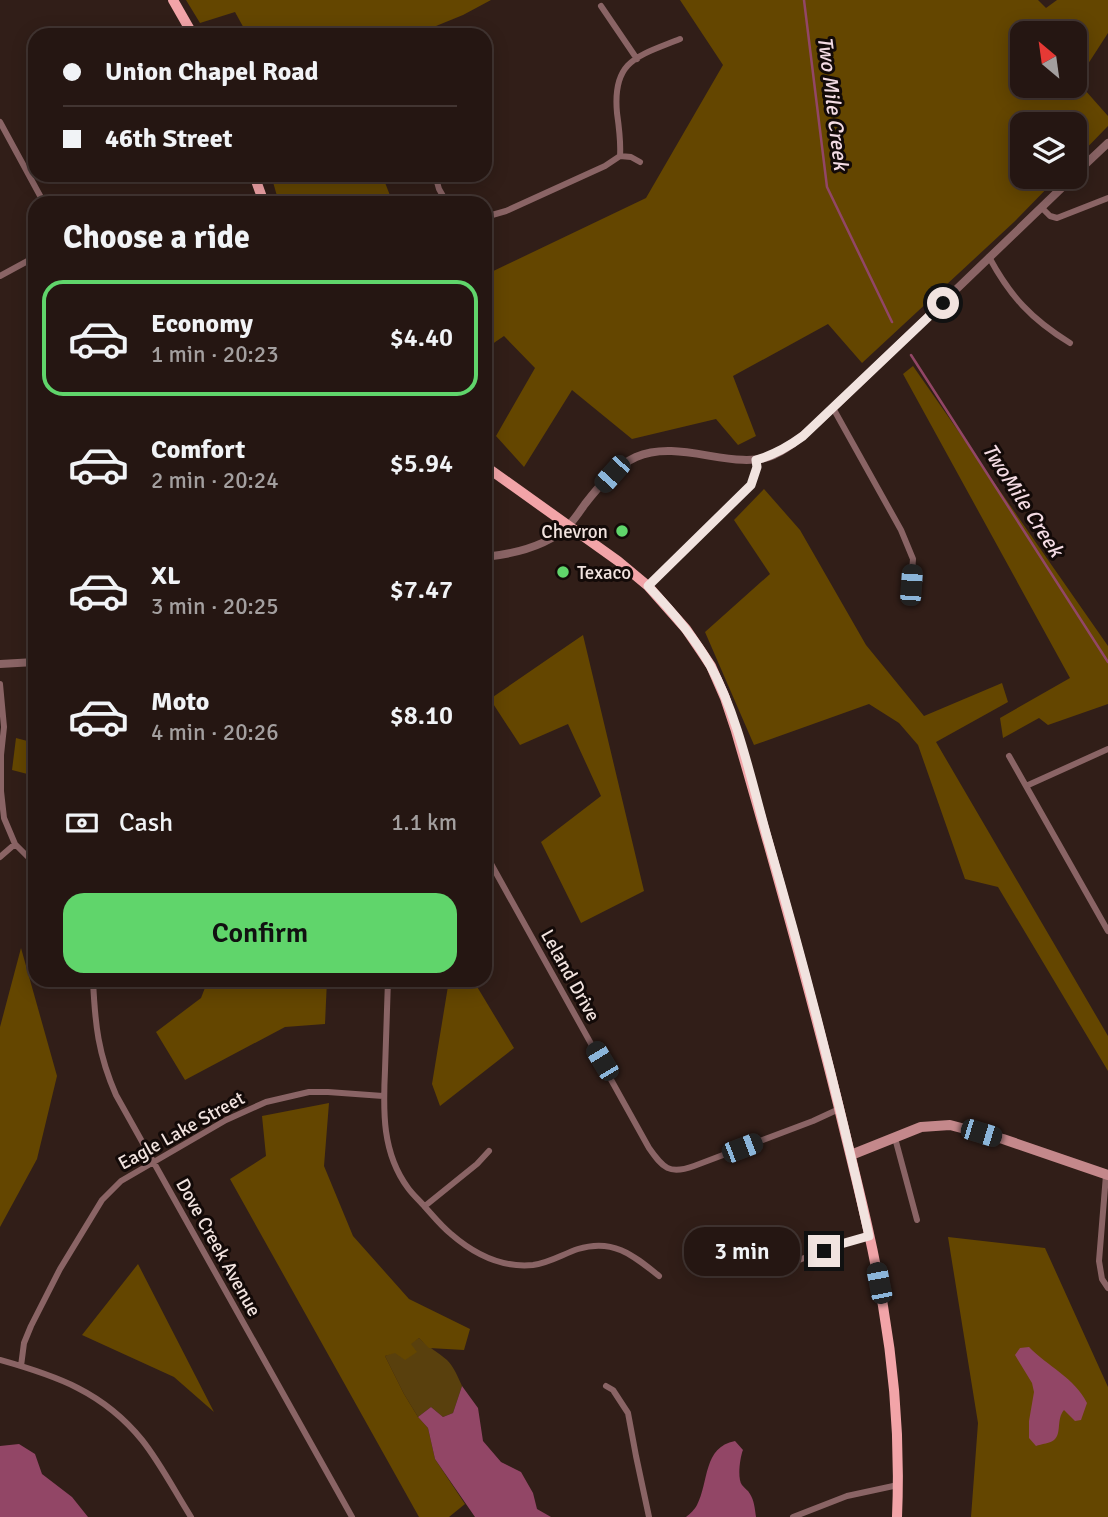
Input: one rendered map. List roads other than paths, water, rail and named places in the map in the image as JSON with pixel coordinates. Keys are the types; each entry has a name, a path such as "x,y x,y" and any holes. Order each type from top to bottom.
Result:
{"main road":[{"path":"173,0 189,28"},
{"path":"492,471 618,561 648,586 694,640 725,698 791,923 851,1155 879,1283 896,1415 897,1517"},
{"path":"851,1155 913,1130 931,1125 950,1125 1027,1147 1107,1175"}],"street":[{"path":"601,6 637,59"},
{"path":"620,156 616,102 618,84 625,67 647,52 680,39"},
{"path":"0,122 28,174"},
{"path":"1087,163 1108,143"},
{"path":"492,216 605,166 620,156 631,157 640,162"},
{"path":"492,556 529,548 546,541 568,526 612,474 626,463 647,453 677,451 756,460 789,446 833,408 1060,189"},
{"path":"1041,207 1050,216 1057,218 1108,198"},
{"path":"989,257 1015,298 1034,317 1070,343"},
{"path":"0,276 28,261"},
{"path":"833,408 901,530 913,559 911,585"},
{"path":"648,586 751,485 757,467 756,460"},
{"path":"0,664 28,662"},
{"path":"0,684 4,727 0,755 4,818 15,844 28,857"},
{"path":"1026,786 1108,749"},
{"path":"1009,756 1108,931"},
{"path":"0,857 15,844"},
{"name":"Leland Drive","path":"492,866 649,1148 666,1169 676,1171 694,1166 839,1109"},
{"name":"Dove Creek Avenue","path":"93,987 96,1034 116,1095 352,1517"},
{"path":"388,987 383,1096 389,1149 403,1181 446,1230 483,1256 500,1262 535,1265 578,1250 604,1246 630,1254 659,1276"},
{"name":"Eagle Lake Street","path":"20,1366 24,1343 31,1326 60,1269 102,1200 121,1181 226,1119 250,1108 309,1092 383,1096"},
{"path":"895,1138 916,1220"},
{"path":"425,1206 489,1151"},
{"path":"1107,1175 1099,1261 1102,1279 1108,1288"},
{"path":"799,1260 869,1236"},
{"path":"0,1360 62,1380 86,1391 114,1412 146,1445 191,1517"},
{"path":"606,1386 613,1391 628,1413 649,1517"},
{"path":"793,1517 847,1496 898,1485"}],"waterway":[{"name":"Two Mile Creek","path":"804,0 827,187 892,322"},
{"name":"TwoMile Creek","path":"911,355 1108,662"}],"place":[{"name":"Chevron","path":"622,531"},
{"name":"Texaco","path":"563,572"}]}
